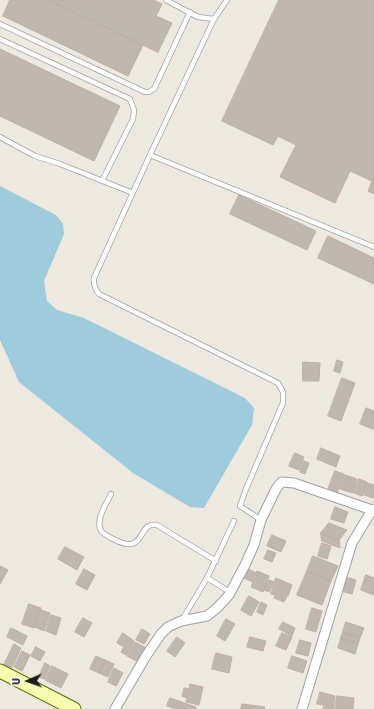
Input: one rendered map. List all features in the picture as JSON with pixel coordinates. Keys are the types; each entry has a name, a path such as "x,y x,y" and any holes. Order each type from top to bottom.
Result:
{"street":[{"path":"115,709 146,656 161,634 168,627 181,621 207,616 217,608 230,592 254,545 261,520 276,489 280,484 285,482 294,483 373,510 352,543 302,709"},
{"path":"0,671 74,709"}],"lane":[{"path":"166,0 198,17 214,19"},
{"path":"227,0 214,19 150,155 93,282 99,294 278,383 283,392 283,403 240,506 261,520"},
{"path":"0,24 145,92 149,92 154,89 190,12"},
{"path":"0,39 130,99 134,110 133,119 102,181"},
{"path":"0,138 35,156 60,164 133,193"},
{"path":"150,155 374,247"},
{"path":"111,494 102,512 100,520 102,532 106,535 122,543 131,544 135,543 148,526 157,525 216,561"},
{"path":"181,621 207,578 234,521"},
{"path":"207,578 230,592"}],"water":[{"path":"0,186 56,215 63,224 64,234 44,281 47,301 57,310 84,318 245,398 254,408 252,425 204,508 190,507 133,473 19,382 0,340"}],"building":[{"path":"10,0 49,0 143,45 128,76 3,16"},
{"path":"49,0 154,0 162,4 156,16 172,23 158,52"},
{"path":"279,0 374,0 374,194 368,191 372,181 350,171 335,203 280,177 296,145 278,136 273,145 222,121"},
{"path":"0,49 120,106 94,161 0,116"},
{"path":"239,195 316,231 307,250 230,214"},
{"path":"328,236 374,258 374,284 318,258"},
{"path":"337,360 343,362 340,373 334,371"},
{"path":"303,362 320,363 319,381 303,381"},
{"path":"342,378 355,383 341,421 328,416"},
{"path":"366,408 374,411 373,429 360,424"},
{"path":"321,448 340,456 336,467 317,459"},
{"path":"295,453 304,457 299,470 289,466"},
{"path":"304,461 309,463 305,474 300,472"},
{"path":"335,471 344,474 337,493 328,490"},
{"path":"345,475 357,479 353,493 340,489"},
{"path":"359,479 367,482 362,496 354,493"},
{"path":"367,483 374,485 374,498 364,495"},
{"path":"335,507 348,512 344,523 331,519"},
{"path":"329,523 347,530 339,540 321,533"},
{"path":"321,533 339,540 340,548 322,541"},
{"path":"272,535 286,541 281,552 267,546"},
{"path":"322,543 331,546 327,559 318,556"},
{"path":"65,547 84,557 77,570 58,559"},
{"path":"268,550 276,553 272,562 264,559"},
{"path":"313,556 338,566 331,581 307,571"},
{"path":"0,566 8,570 0,584"},
{"path":"84,569 95,575 87,590 76,584"},
{"path":"248,569 256,573 257,571 269,576 263,592 251,587 253,582 244,578"},
{"path":"307,571 331,581 322,605 297,595"},
{"path":"366,575 374,578 374,595 361,590"},
{"path":"345,577 356,580 352,594 341,591"},
{"path":"276,578 292,585 288,596 277,591 275,595 271,594"},
{"path":"269,580 274,582 269,592 264,590"},
{"path":"277,592 287,597 284,602 274,598"},
{"path":"249,596 259,602 251,616 241,610"},
{"path":"261,602 267,605 263,615 257,612"},
{"path":"29,604 41,608 34,628 22,624"},
{"path":"312,608 322,611 316,632 306,629"},
{"path":"41,610 50,613 44,631 35,627"},
{"path":"51,615 61,618 56,635 46,631"},
{"path":"83,618 92,623 84,637 75,632"},
{"path":"226,619 235,624 225,641 217,636"},
{"path":"283,622 295,628 292,636 279,629"},
{"path":"346,622 364,628 360,638 343,632"},
{"path":"11,628 27,636 23,645 7,637"},
{"path":"142,629 150,634 144,644 136,640"},
{"path":"343,632 360,638 358,644 341,638"},
{"path":"123,633 134,641 126,655 121,652 124,647 117,643"},
{"path":"282,633 292,637 286,650 276,646"},
{"path":"177,637 185,643 175,657 167,651"},
{"path":"250,637 266,641 263,651 247,647"},
{"path":"341,638 358,644 355,654 338,648"},
{"path":"300,640 311,643 308,656 296,653"},
{"path":"135,642 146,648 138,662 127,656"},
{"path":"14,644 21,648 11,669 4,665"},
{"path":"36,647 45,652 40,661 31,656"},
{"path":"22,651 30,655 22,671 14,667"},
{"path":"216,653 232,657 229,673 212,669"},
{"path":"96,656 105,660 99,673 90,669"},
{"path":"292,656 307,661 303,673 288,668"},
{"path":"105,660 114,664 108,677 99,673"},
{"path":"45,663 50,666 44,679 39,677"},
{"path":"52,666 68,674 61,688 45,680"},
{"path":"114,668 123,673 116,686 108,682"},
{"path":"190,684 203,687 199,705 186,702 187,698 182,696 184,688 189,689"},
{"path":"320,692 335,696 333,709 323,709 324,705 317,704"},
{"path":"337,696 354,698 353,709 335,709"},
{"path":"170,698 196,707 195,709 176,709 167,706"},
{"path":"242,704 265,707 264,709 241,709"}]}
